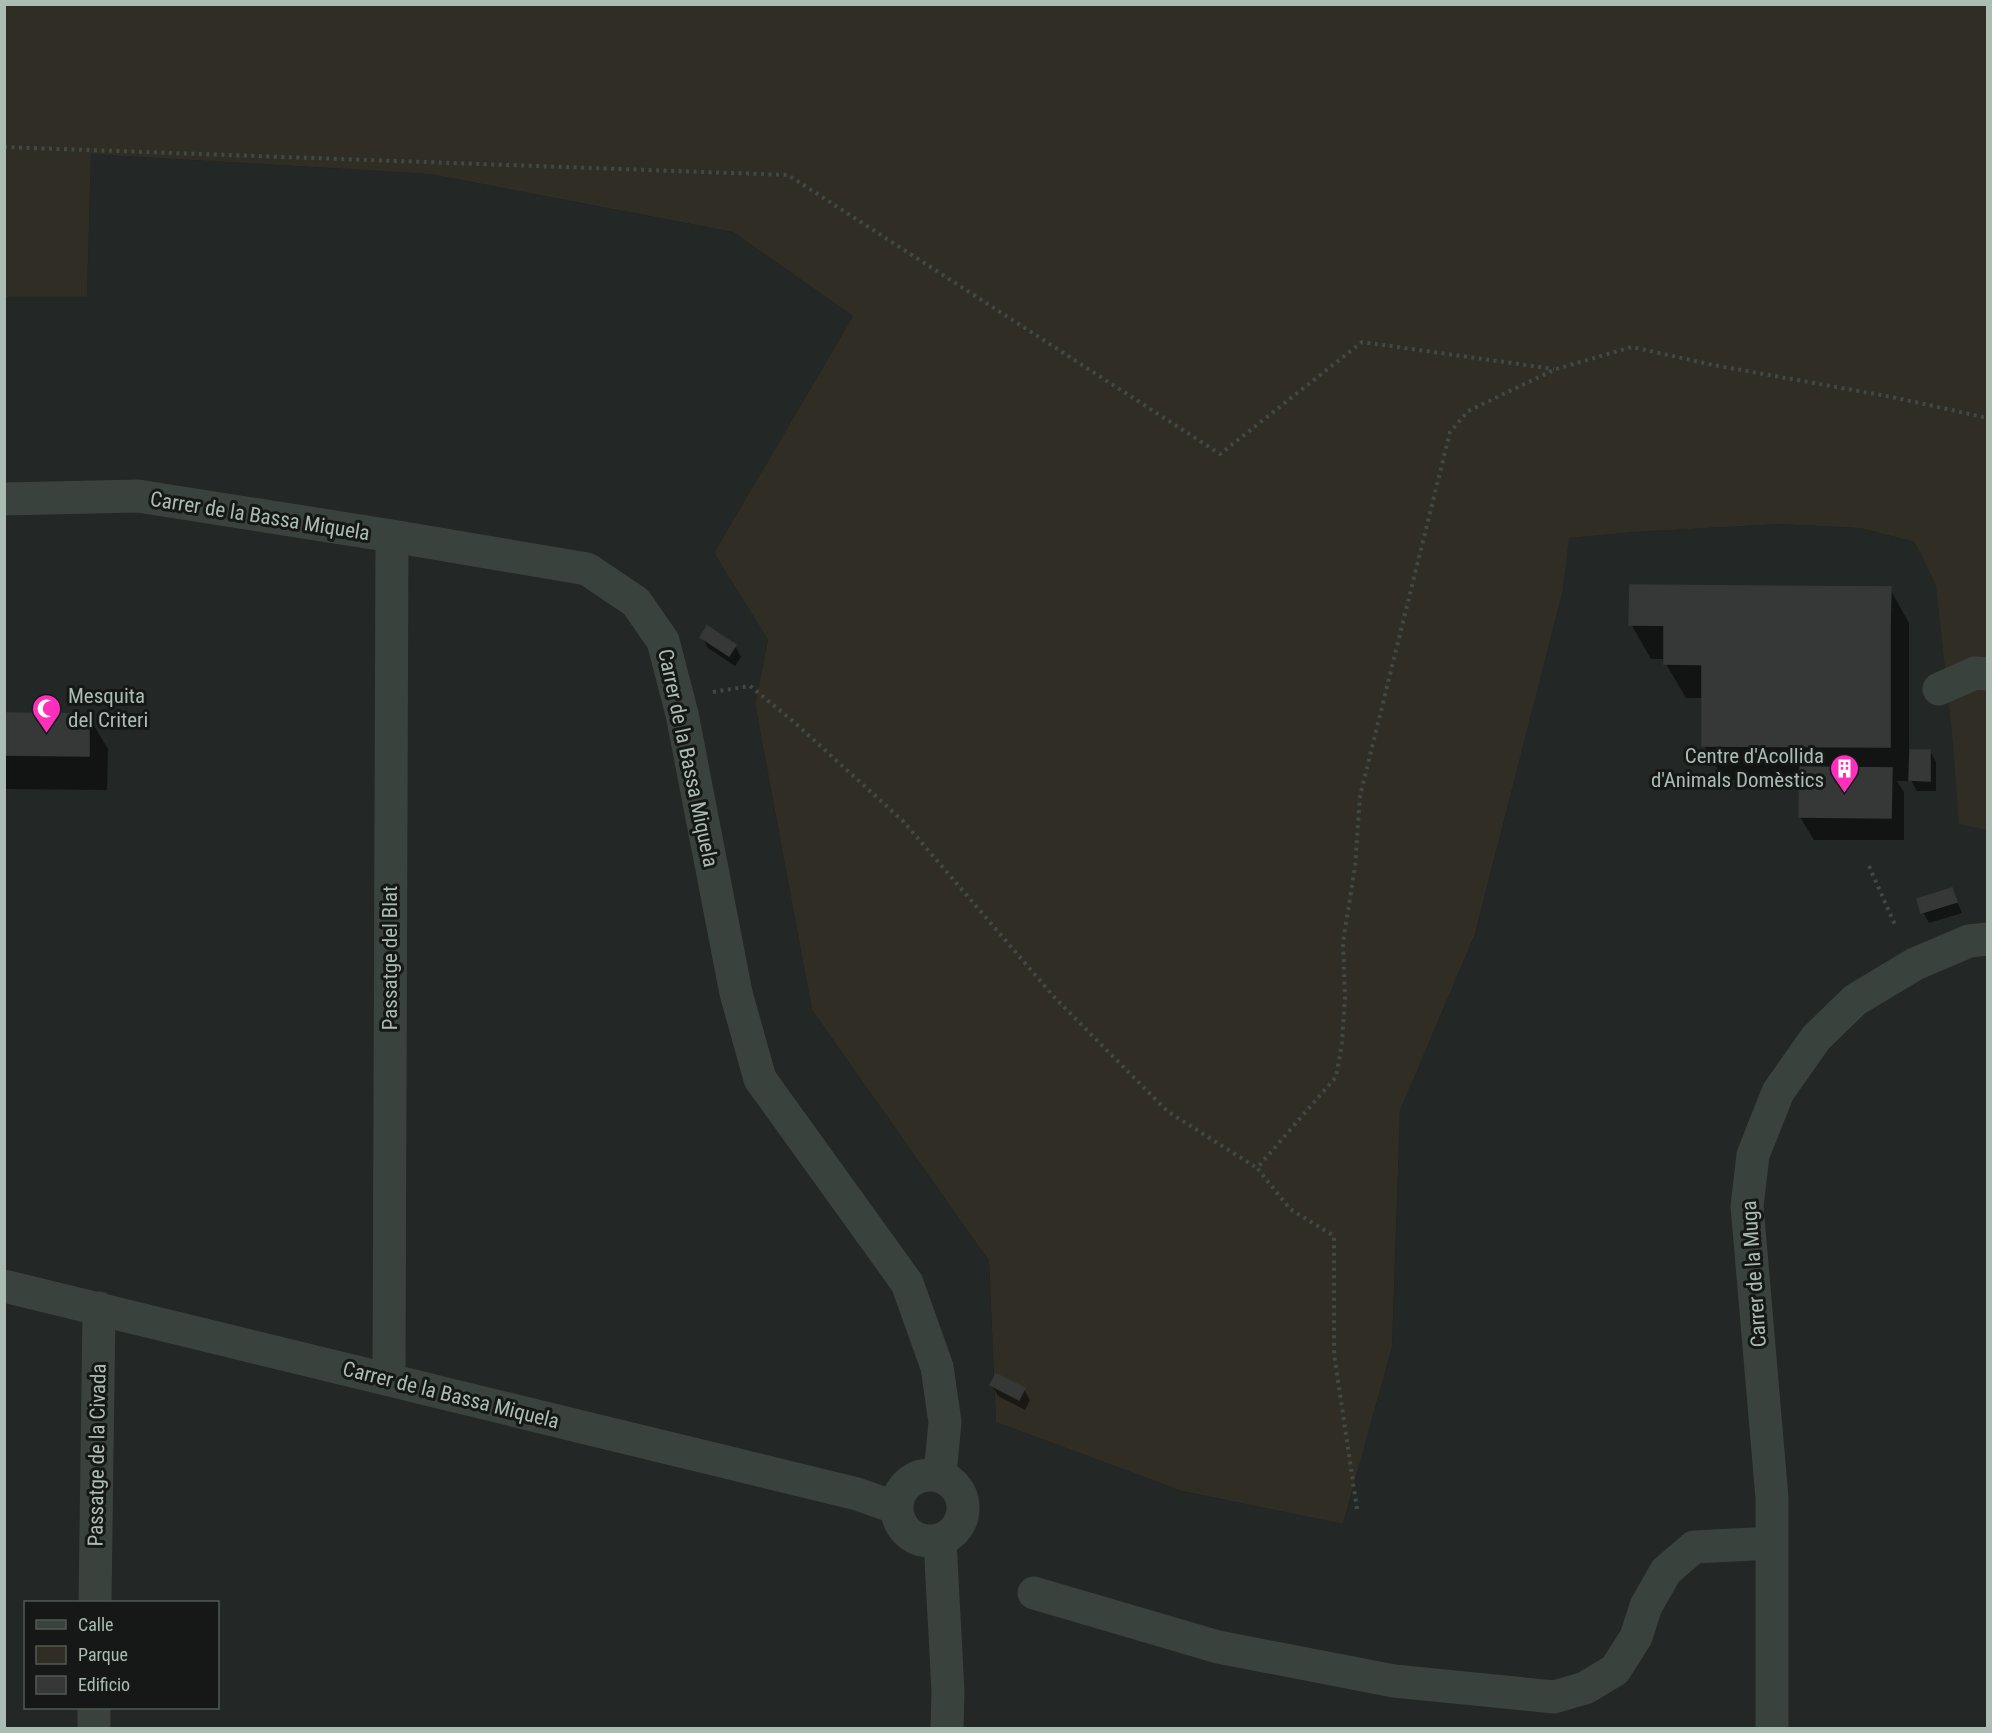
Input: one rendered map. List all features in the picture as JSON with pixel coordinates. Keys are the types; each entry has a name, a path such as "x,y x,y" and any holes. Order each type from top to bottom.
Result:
{"street":[{"name":"Carrer de la Bassa Miquela","path":"4,499 138,496 392,536 587,569 636,602 663,641 677,697 736,993 760,1079 907,1283 938,1367 945,1422 940,1475"},
{"name":"Passatge del Blat","path":"389,1379 392,536"},
{"path":"1939,689 1975,673 1988,674"},
{"name":"Carrer de la Muga","path":"1772,1728 1772,1498 1747,1206 1753,1155 1778,1092 1815,1038 1855,1000 1915,964 1969,941 1988,939"},
{"name":"Carrer de la Bassa Miquela","path":"4,1286 857,1494 897,1508"},
{"name":"Passatge de la Civada","path":"95,1601 99,1308"},
{"path":"925,1474 940,1475 947,1478 958,1489 964,1504 962,1519 948,1537 925,1541 911,1535 900,1523 897,1508 900,1493 910,1480 925,1474"},
{"path":"940,1540 948,1692 947,1728"},
{"path":"1034,1593 1229,1649 1394,1681 1554,1697 1585,1688 1615,1670 1636,1637 1646,1606 1666,1571 1694,1547 1772,1543"},
{"path":"94,1709 94,1728"}],"path":[{"path":"4,147 789,176 1220,454 1362,342 1556,369"},
{"path":"1257,1168 1336,1077 1342,1043 1345,997 1343,942 1355,867 1360,796 1450,432 1468,411 1556,369 1632,347 1713,365 1893,397 1988,418"},
{"path":"677,697 750,686 903,821 1054,998 1167,1111 1257,1168 1290,1209 1334,1236 1334,1354 1357,1509"},
{"path":"1869,866 1894,925"}],"shaded area":[{"path":"91,154 430,174 733,232 853,316 714,553 768,640 755,704 812,1010 989,1261 996,1422 1182,1491 1343,1524 1392,1347 1400,1111 1475,934 1563,590 1568,538 1779,524 1860,528 1915,542 1987,542 1987,1728 5,1728 5,297 87,297"}],"green space":[{"path":"5,5 1987,5 1987,830 1959,824 1952,732 1936,585 1915,542 1860,528 1779,524 1569,538 1563,590 1475,934 1400,1111 1392,1347 1343,1524 1182,1491 996,1422 989,1261 812,1010 755,704 768,640 714,553 853,316 733,232 430,174 91,154 87,297 5,297"}],"building":[{"path":"1630,585 1891,587 1890,627 1629,625"},
{"path":"1664,625 1890,627 1890,667 1664,664"},
{"path":"707,626 736,645 729,656 700,637"},
{"path":"1702,665 1890,667 1890,707 1702,707"},
{"path":"1702,707 1890,707 1890,747 1702,746"},
{"name":"Mesquita del Criteri","path":"4,713 89,714 89,756 4,755"},
{"path":"1910,750 1930,750 1930,781 1909,780"},
{"name":"Centre d'Acollida d'Animals Domèstics","path":"1800,767 1892,768 1891,818 1799,817"},
{"path":"1952,888 1957,902 1921,913 1917,899"},
{"path":"996,1374 1025,1388 1019,1400 990,1385"}],"place":[{"name":"Mesquita del Criteri","path":"47,734"},
{"name":"Centre d'Acollida d'Animals Domèstics","path":"1845,794"}]}
